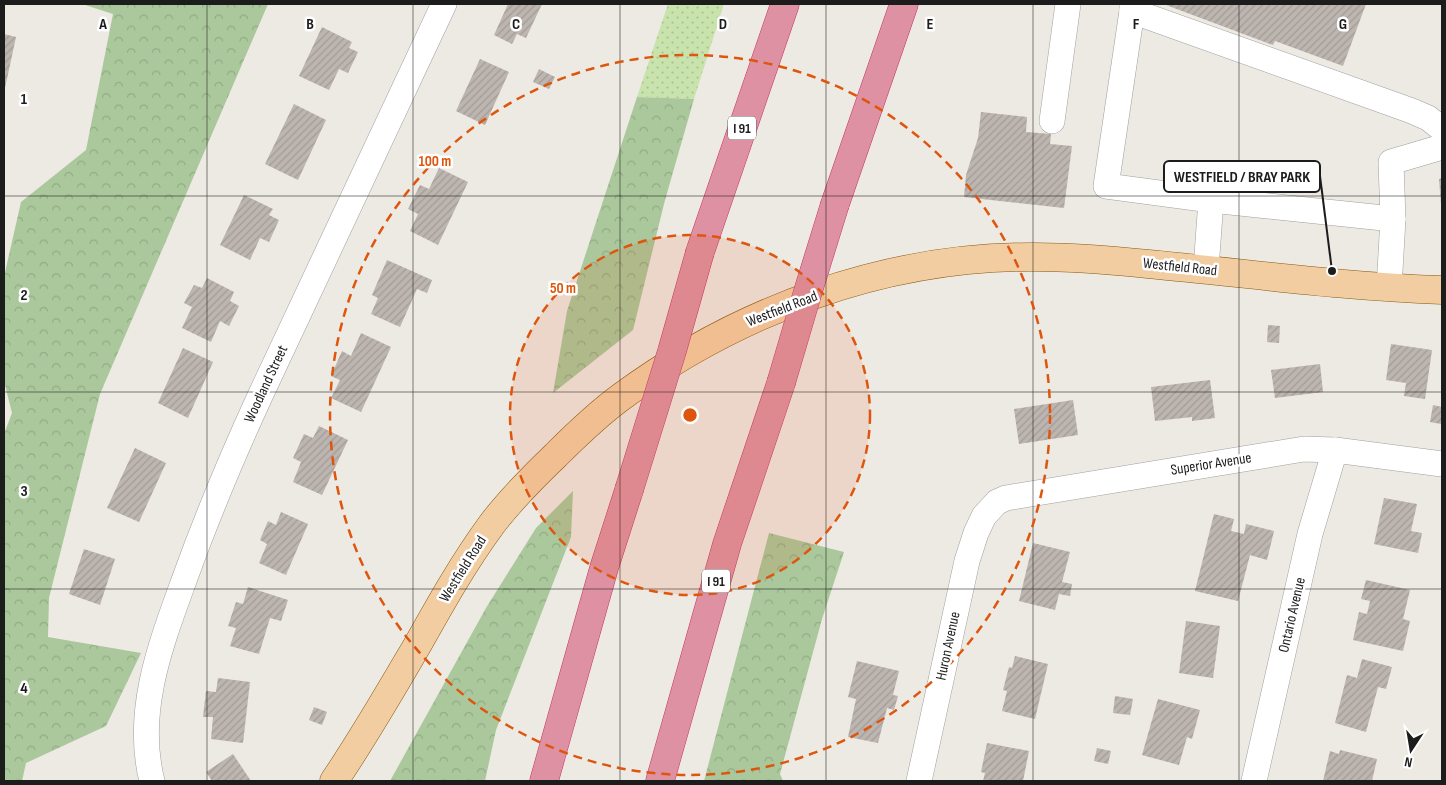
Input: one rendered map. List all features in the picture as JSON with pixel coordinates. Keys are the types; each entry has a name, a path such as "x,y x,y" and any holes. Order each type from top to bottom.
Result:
{"highway":[{"name":"I 91","path":"544,781 604,568 672,351 700,252 785,4"},
{"name":"I 91","path":"660,781 727,544 781,383 835,204 904,4"}],"main road":[{"name":"Westfield Road","path":"334,781 364,735 460,571 493,522 529,481 594,419 620,398 660,370 706,343 757,317 811,296 897,272 942,264 1032,257 1102,260 1389,288 1442,290"}],"street":[{"name":"Woodland Street","path":"152,781 147,753 146,730 151,684 157,656 195,550 236,448 444,4"},
{"path":"1052,121 1068,4"},
{"path":"1393,219 1211,200 1106,186 1132,7 1412,111 1428,118 1442,128"},
{"path":"1389,288 1393,219 1392,162 1442,147"},
{"path":"1206,269 1211,200"},
{"name":"Superior Avenue","path":"986,514 998,502 1006,498 1304,449 1335,450 1442,464"},
{"name":"Ontario Avenue","path":"1254,781 1310,534 1335,450"},
{"name":"Huron Avenue","path":"919,781 965,570 976,533 986,514"}],"green space":[{"path":"82,4 268,4 100,394 49,598 48,637 141,653 106,726 26,763 22,781 4,781 4,434 12,413 4,381 4,277 21,202 86,150 113,14"},
{"path":"668,4 724,4 694,99 637,97"},
{"path":"637,97 694,99 665,200 633,330 553,393 567,311"},
{"path":"573,491 571,537 496,730 485,781 390,781 486,608 536,528"},
{"path":"769,533 844,552 822,619 780,774 783,781 704,781"}],"building":[{"path":"508,4 542,4 526,38 517,34 512,44 494,35"},
{"path":"1166,4 1366,4 1343,66 1275,41 1273,45"},
{"path":"322,27 352,42 349,48 358,52 348,73 339,69 329,90 299,76"},
{"path":"4,34 16,37 5,88 4,88"},
{"path":"480,59 509,72 485,125 456,111"},
{"path":"539,69 555,77 549,89 533,82"},
{"path":"294,104 326,120 298,180 265,164"},
{"path":"981,112 1027,117 1026,132 1051,134 1050,144 1072,146 1064,208 964,197 966,175 978,138"},
{"path":"439,168 468,182 438,245 410,231 418,214 408,209 420,185 429,189"},
{"path":"1442,178 1442,204 1441,204 1439,179"},
{"path":"244,195 273,209 269,215 279,220 269,242 260,238 250,260 220,245"},
{"path":"387,260 432,280 427,293 417,289 400,327 371,314 378,298 372,295"},
{"path":"207,278 234,292 230,301 239,306 229,326 220,321 211,342 182,328 192,307 184,303 194,285 202,288"},
{"path":"1268,325 1280,326 1279,343 1267,342"},
{"path":"361,333 391,347 361,412 331,398 340,380 331,376 342,351 351,356"},
{"path":"1391,344 1432,350 1425,399 1404,396 1406,383 1386,380"},
{"path":"183,348 213,362 188,418 158,403"},
{"path":"1320,364 1323,392 1275,398 1271,370"},
{"path":"1210,380 1215,418 1192,421 1192,417 1155,421 1151,387"},
{"path":"1073,400 1078,435 1019,444 1014,409"},
{"path":"1433,405 1442,407 1441,424 1430,422"},
{"path":"319,426 348,440 322,495 293,482 301,462 293,458 304,434 313,438"},
{"path":"135,448 166,463 139,522 107,508"},
{"path":"1384,498 1417,504 1411,531 1422,533 1418,553 1374,544"},
{"path":"281,512 308,524 286,575 259,563 267,544 260,540 268,521 276,525"},
{"path":"1214,514 1234,519 1231,531 1244,534 1246,524 1274,531 1267,560 1250,555 1238,601 1195,591"},
{"path":"1033,543 1070,552 1062,582 1072,584 1070,596 1059,594 1055,610 1019,601"},
{"path":"84,549 115,559 100,605 69,594"},
{"path":"1366,580 1410,590 1403,619 1410,621 1403,651 1353,640 1359,612 1367,614 1370,601 1361,599"},
{"path":"248,587 288,600 281,621 270,618 259,654 230,646 236,628 228,626 236,602 243,604"},
{"path":"1186,621 1220,626 1213,678 1179,673"},
{"path":"1015,656 1048,664 1035,719 1002,711 1007,691 1003,690 1009,667 1012,668"},
{"path":"1362,659 1392,667 1386,689 1378,687 1366,732 1335,723 1347,675 1357,678"},
{"path":"857,661 899,671 893,695 898,696 894,710 887,708 878,743 848,737 856,699 848,697"},
{"path":"218,678 250,682 243,743 211,739 213,717 203,717 206,691 216,692"},
{"path":"1115,696 1133,699 1130,715 1113,713"},
{"path":"1158,699 1200,710 1192,739 1187,737 1179,765 1142,755"},
{"path":"314,707 327,712 322,725 309,720"},
{"path":"987,743 1029,751 1023,781 983,781 985,773 981,772"},
{"path":"1097,748 1111,751 1108,764 1094,761"},
{"path":"1340,750 1377,759 1372,781 1323,781 1330,751 1339,754"},
{"path":"233,754 251,781 212,781 206,772"}],"place":[{"name":"WESTFIELD / BRAY PARK","path":"1332,271"}]}
